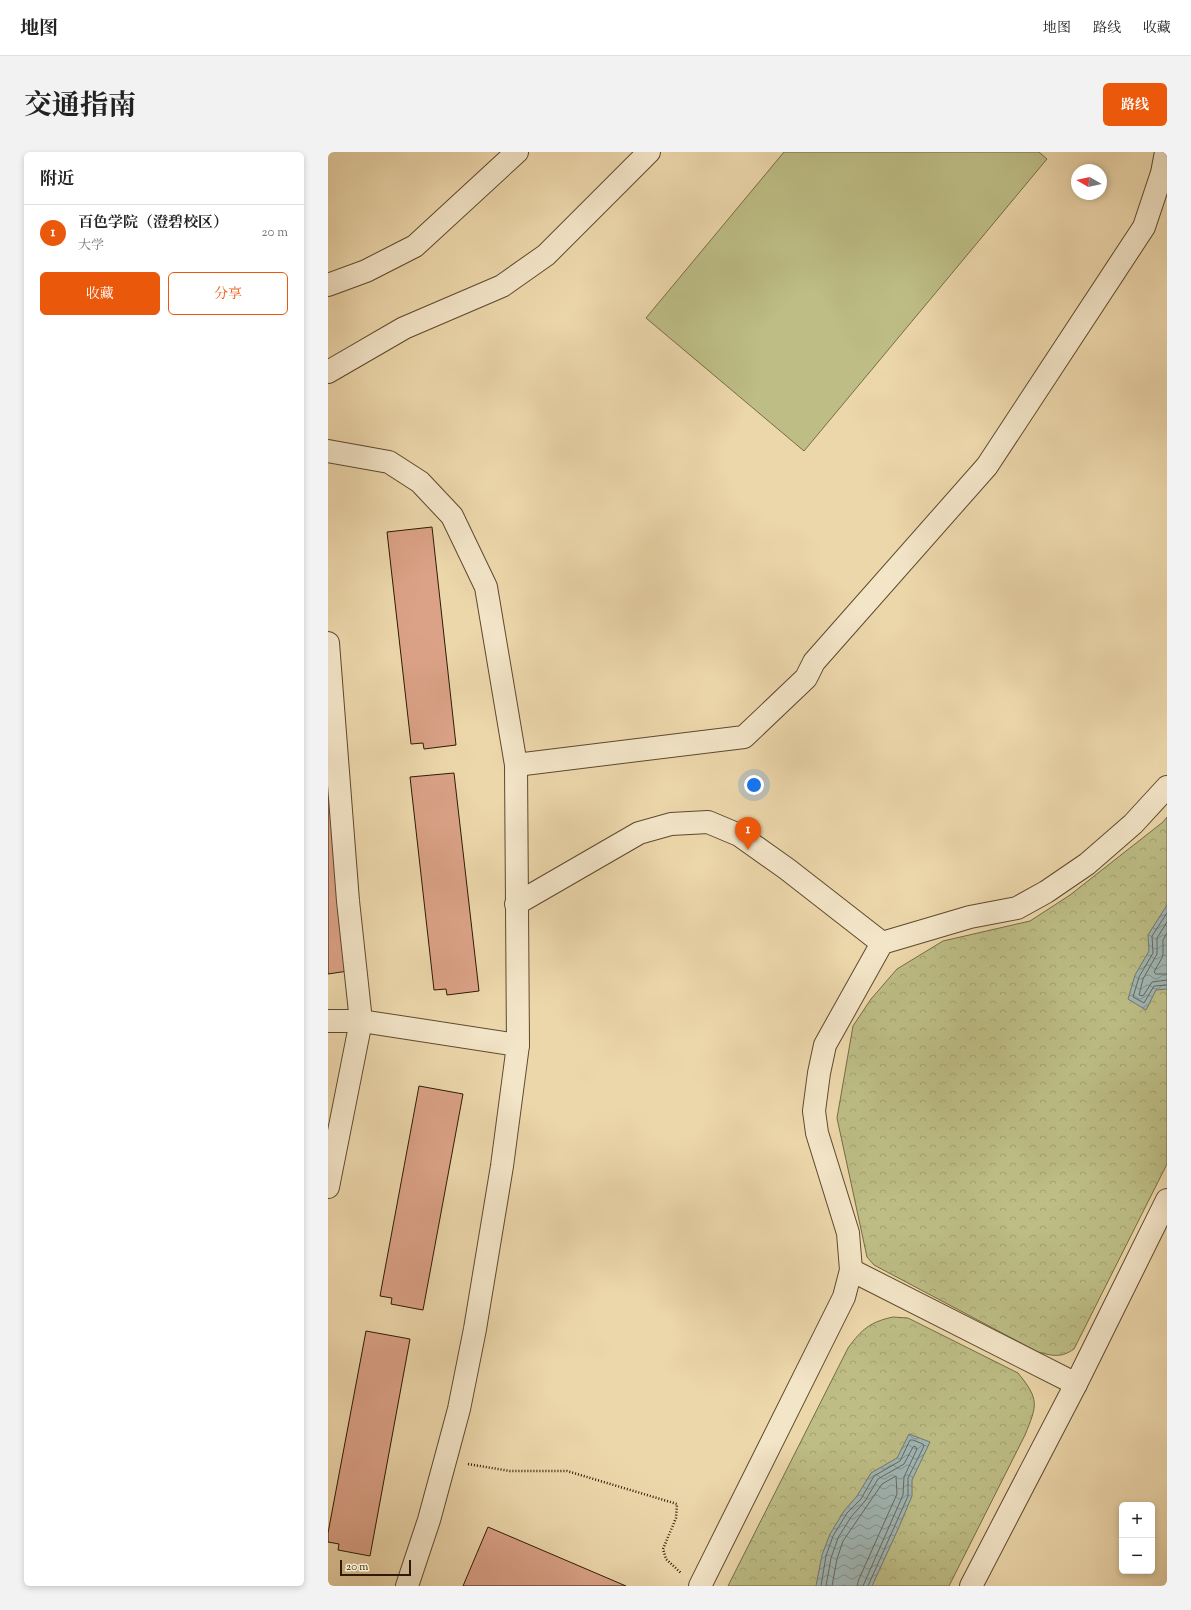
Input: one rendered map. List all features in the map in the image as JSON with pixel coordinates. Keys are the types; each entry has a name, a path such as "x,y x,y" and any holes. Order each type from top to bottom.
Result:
{"street":[{"path":"328,285 366,271 415,246 516,152"},
{"path":"516,765 744,737 806,678 814,662 987,466 1144,227 1162,173 1166,152"},
{"path":"328,372 404,328 502,286 546,255 639,155"},
{"path":"328,451 389,462 420,482 452,516 486,587 516,765 518,1046 502,1166 475,1329 459,1409 429,1520 407,1586"},
{"path":"328,643 348,901 361,1021 328,1187"},
{"path":"693,1582 844,1297 851,1270 848,1233 817,1133 814,1111 819,1073 825,1045 882,943 970,917 1017,908 1046,892 1099,854 1133,824 1167,787"},
{"path":"516,904 638,833 671,824 708,822 739,835 787,869 882,943"},
{"path":"328,1022 361,1021 518,1046"},
{"path":"971,1586 1076,1384 1167,1200"},
{"path":"851,1270 1076,1384"}],"path":[{"path":"445,1461 510,1471 567,1471 677,1504 676,1518 663,1549 666,1559 693,1582"}],"green space":[{"path":"784,152 1039,152 1047,159 804,451 646,318"},
{"path":"1167,817 1167,1164 1074,1349 1061,1355 1038,1352 874,1265 867,1257 837,1118 853,1026 871,999 897,969 943,941 1030,921 1070,895 1163,822"},
{"path":"893,1317 908,1318 1018,1373 1033,1397 1034,1409 1025,1435 949,1586 728,1586 848,1348 867,1327 878,1321"}],"water":[{"path":"1167,905 1167,989 1156,990 1146,1010 1128,999 1135,975 1149,951 1148,935"},
{"path":"909,1434 930,1442 912,1480 912,1496 872,1586 816,1586 822,1555 830,1534 844,1511 857,1496 871,1473 897,1458"}],"building":[{"path":"432,527 456,745 424,749 423,743 411,744 387,532"},
{"path":"454,773 479,991 447,995 446,989 434,990 410,777"},
{"path":"328,788 348,971 328,974"},
{"path":"419,1086 463,1094 423,1310 391,1304 392,1298 380,1296"},
{"path":"366,1331 410,1339 370,1556 338,1550 339,1544 328,1542 328,1533"},
{"path":"488,1527 626,1586 463,1586"}],"place":[{"name":"百色学院（澄碧校区）","path":"748,850"}]}
